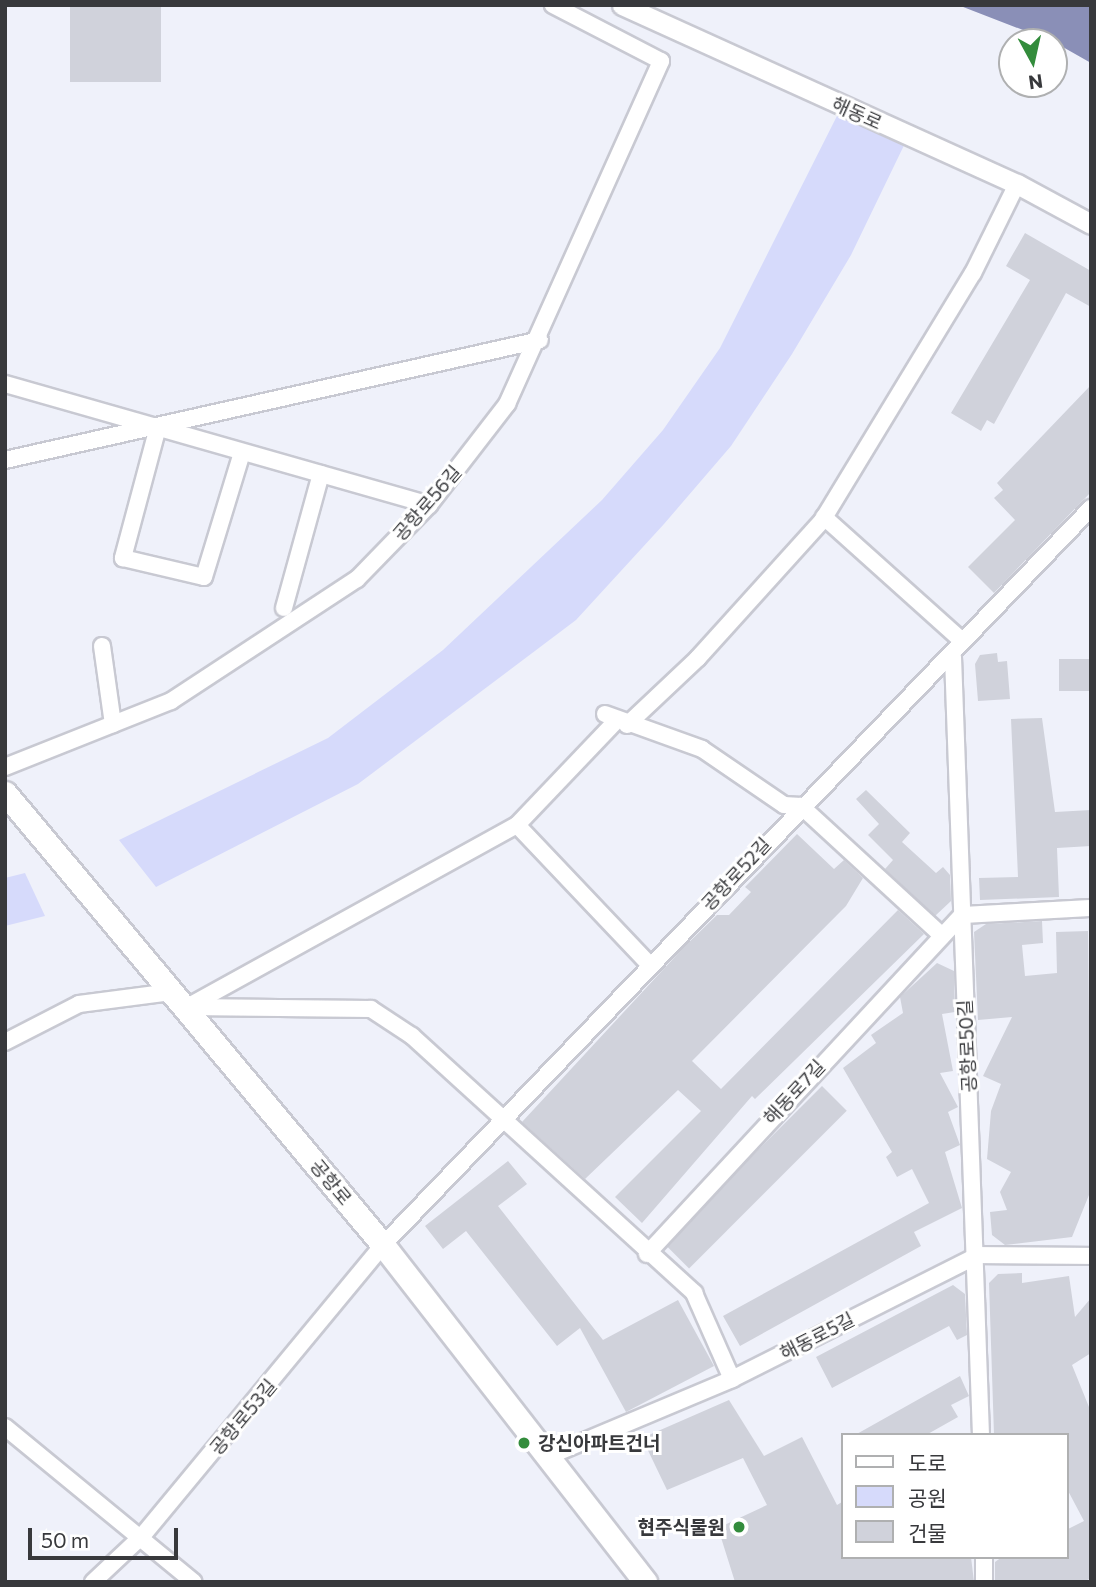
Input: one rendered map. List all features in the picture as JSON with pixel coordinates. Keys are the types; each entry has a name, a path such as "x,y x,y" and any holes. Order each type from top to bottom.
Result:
{"main road":[{"name":"공항로","path":"5,793 383,1245 645,1582"}],"street":[{"name":"공항로56길","path":"5,767 171,701 357,579 429,505 507,404 540,340 662,61 553,5"},
{"name":"해동로","path":"622,5 1017,184 1091,224"},
{"path":"732,1379 694,1293 499,1121 412,1036 372,1009 187,1007 517,825 616,719 698,657 824,517 973,273 1017,184"},
{"path":"5,460 540,340"},
{"path":"5,384 429,505"},
{"path":"158,427 123,558 204,578 242,453"},
{"path":"284,608 321,474"},
{"name":"공항로52길","path":"383,1245 800,806 953,657 962,641 1091,508"},
{"path":"824,517 962,641"},
{"path":"102,646 113,724"},
{"name":"공항로50길","path":"953,657 978,1255 981,1433"},
{"path":"616,719 702,749 784,804 800,806 940,934"},
{"path":"517,825 650,965"},
{"path":"962,915 1091,908"},
{"name":"해동로7길","path":"648,1254 940,934 962,915"},
{"path":"5,1042 79,1004 171,992"},
{"name":"공항로53길","path":"93,1582 143,1535 383,1245"},
{"name":"해동로5길","path":"549,1456 732,1379 978,1255 1091,1256"},
{"path":"5,1427 143,1535 194,1582"},
{"path":"984,1559 984,1582"}],"green space":[{"path":"842,106 909,135 851,255 792,354 731,446 664,524 576,620 358,784 156,887 119,840 328,738 443,650 602,500 663,430 720,348"},
{"path":"25,873 45,916 5,926 5,878"}],"shaded area":[{"path":"958,5 1091,5 1091,63 1068,50 1068,28 1018,28"}],"building":[{"path":"70,5 161,5 161,82 70,82"},
{"path":"1025,233 1091,271 1091,307 1066,293 994,424 987,420 981,431 951,413 1030,280 1006,266"},
{"path":"1091,385 1091,492 994,593 968,567 1015,520 994,498 1003,490 997,483"},
{"path":"997,653 998,662 1007,661 1010,699 978,701 975,664 980,655"},
{"path":"1059,659 1091,659 1091,691 1059,691"},
{"path":"1042,718 1055,812 1091,810 1091,846 1057,848 1059,897 980,900 979,878 1018,877 1011,719"},
{"path":"866,790 910,833 902,842 936,873 943,867 950,875 951,901 935,916 885,869 893,860 868,835 879,824 856,799"},
{"path":"797,834 834,869 844,860 863,878 846,906 692,1061 721,1089 898,910 924,934 755,1099 752,1096 642,1223 615,1197 701,1111 678,1090 585,1179 522,1122 684,947 717,915 729,915 751,892 745,887"},
{"path":"1042,921 1043,943 1022,945 1025,976 1057,973 1056,932 1088,931 1091,1190 1072,1237 1005,1245 992,1235 990,1212 1007,1210 1000,1192 1011,1172 987,1159 991,1111 1001,1084 983,1076 1012,1017 978,1020 974,932 986,924"},
{"path":"937,963 954,971 955,1012 942,1014 953,1071 940,1073 958,1107 948,1112 960,1145 945,1152 962,1208 914,1232 921,1246 740,1346 723,1316 929,1203 912,1169 897,1177 886,1157 892,1152 843,1068 876,1043 871,1035 903,1013 900,997"},
{"path":"822,1086 847,1111 689,1268 664,1244"},
{"path":"508,1161 527,1184 498,1206 603,1340 678,1300 714,1366 626,1412 580,1328 557,1346 466,1231 443,1249 425,1226"},
{"path":"1022,1273 1022,1283 1069,1276 1075,1317 1091,1298 1091,1353 1072,1365 1091,1412 1091,1578 1084,1582 995,1582 995,1562 999,1559 1068,1559 1068,1529 1084,1521 1068,1491 1068,1433 994,1433 989,1283 998,1274"},
{"path":"953,1285 965,1294 967,1335 957,1340 949,1326 832,1388 816,1357"},
{"path":"960,1376 969,1396 951,1405 958,1417 930,1433 859,1433"},
{"path":"729,1400 764,1456 802,1437 837,1505 841,1503 841,1559 971,1559 974,1582 735,1582 718,1528 767,1505 743,1458 667,1490 642,1438"}],"place":[{"name":"강신아파트건너","path":"524,1443"},
{"name":"현주식물원","path":"739,1527"}]}
